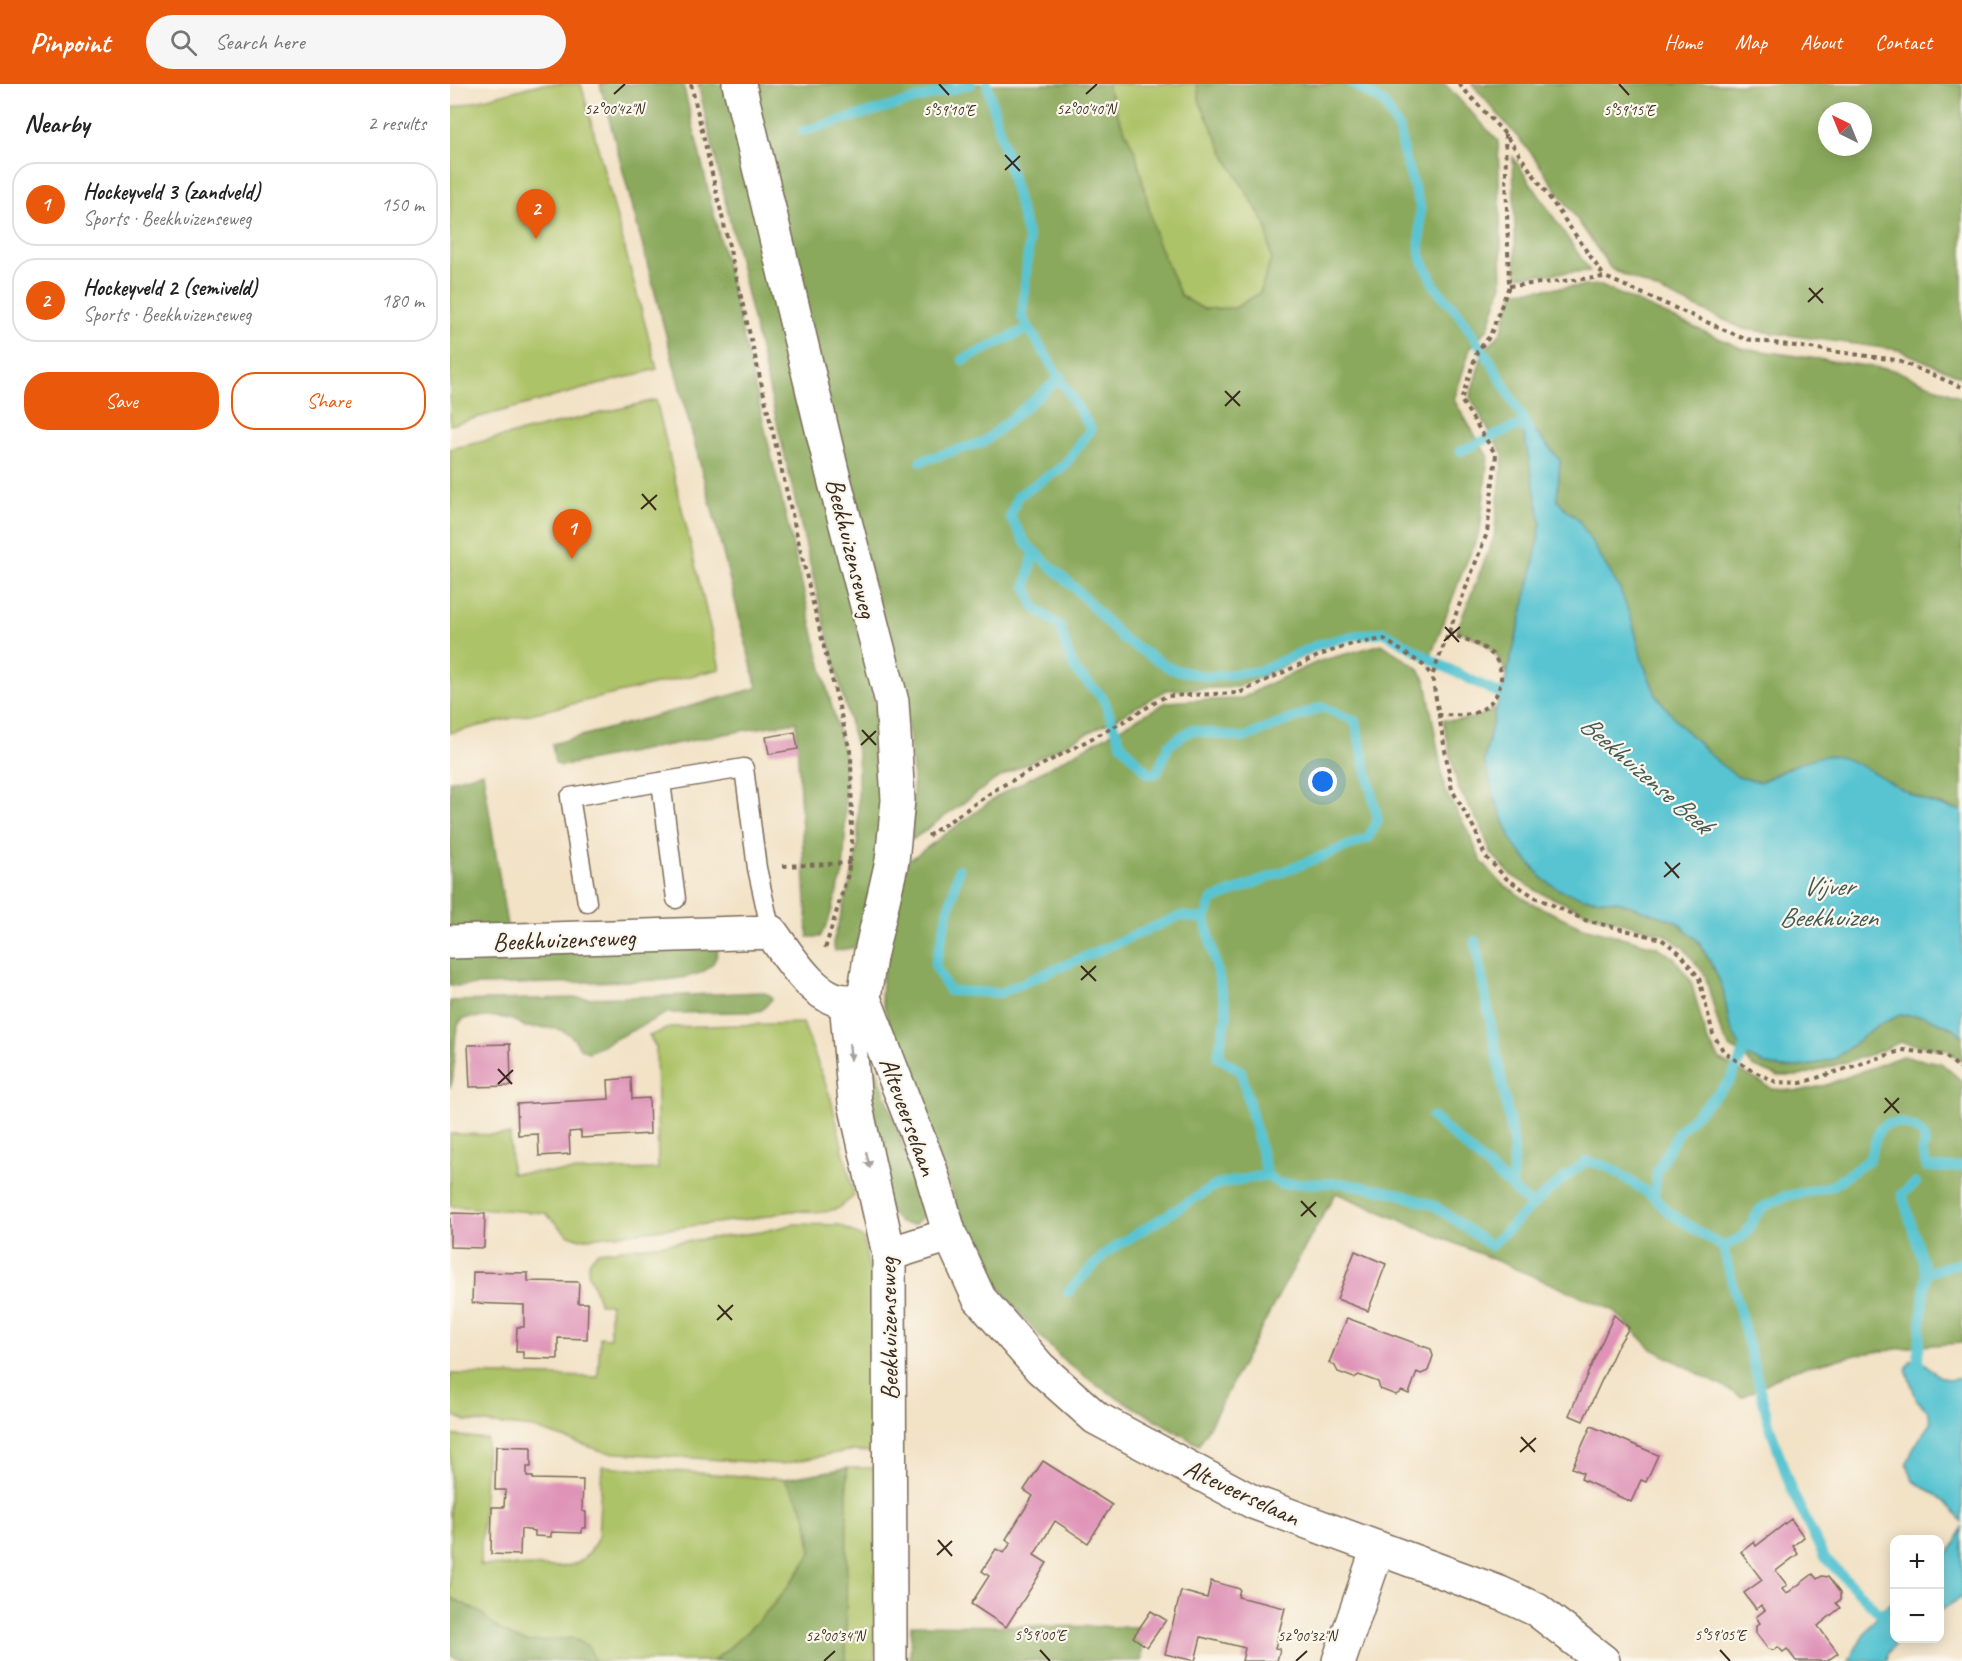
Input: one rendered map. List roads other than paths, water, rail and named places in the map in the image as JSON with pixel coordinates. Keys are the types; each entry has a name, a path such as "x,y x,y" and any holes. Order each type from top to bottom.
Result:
{"street":[{"name":"Beekhuizenseweg","path":"739,84 835,482 892,702 898,800 892,861 870,957 846,999 855,1103 889,1254 890,1661"},
{"name":"Beekhuizenseweg","path":"450,942 771,932"},
{"path":"771,932 801,974 846,999"},
{"name":"Alteveerselaan","path":"846,999 930,1168 950,1235 979,1298 1040,1368 1096,1418 1253,1502 1500,1593 1537,1610 1603,1661"},
{"path":"889,1254 950,1235"},
{"path":"1339,1661 1378,1548"}],"lane":[{"path":"587,902 570,797 744,768 757,868 771,932"},
{"path":"661,782 676,899"}],"water":[{"name":"Vijver Beekhuizen","path":"1520,414 1560,460 1557,499 1578,519 1620,589 1634,628 1642,660 1656,695 1680,725 1720,764 1738,777 1760,782 1817,757 1836,757 1862,766 1915,796 1962,811 1962,1036 1955,1029 1924,1016 1900,1015 1875,1027 1836,1058 1807,1066 1782,1068 1765,1064 1743,1054 1729,1023 1723,989 1715,970 1698,941 1677,922 1617,901 1584,898 1560,890 1544,880 1514,845 1496,802 1484,761 1532,573 1541,523"},
{"path":"1918,1358 1939,1376 1950,1380 1962,1378 1962,1523 1941,1498 1913,1481 1907,1463 1914,1447 1931,1422 1928,1411 1917,1400 1906,1370 1910,1361"},
{"path":"1962,1527 1962,1597 1944,1608 1944,1557 1955,1545"},
{"path":"1890,1603 1890,1643 1895,1643 1888,1654 1887,1661 1849,1661 1868,1628"}],"waterway":[{"path":"803,131 971,84"},
{"name":"Beekhuizense Beek","path":"987,84 1029,242 1022,317 1091,429 1064,466 1018,496 1010,517 1027,545 1078,591 1122,638 1171,669 1209,677 1260,671 1317,645 1352,636 1384,632 1441,665 1514,701"},
{"path":"1352,84 1384,103 1400,131 1404,155 1420,206 1420,255 1435,287 1458,313 1491,362 1527,426"},
{"path":"963,360 1029,328"},
{"path":"921,461 984,442 1061,377"},
{"path":"1461,451 1514,427 1523,426 1529,430"},
{"path":"1034,552 1026,586 1035,608 1061,627 1075,670 1103,698 1121,744 1149,774 1157,773 1169,745 1191,730 1243,738 1322,707 1355,721 1378,820 1368,838 1212,900 1205,919 1227,1013 1218,1057 1241,1071 1267,1175 1279,1184 1341,1183 1396,1193 1435,1206 1491,1246 1549,1191 1587,1161 1609,1167 1654,1197"},
{"path":"959,869 935,965 949,991 1000,993 1180,916 1205,919"},
{"path":"1475,941 1514,1145 1512,1188 1531,1205"},
{"name":"Beekhuizense Beek","path":"1745,1040 1743,1054 1730,1081 1679,1131 1657,1171 1654,1197 1668,1212 1723,1247 1745,1235 1760,1209 1783,1197 1832,1186 1869,1160 1879,1130 1887,1124 1901,1123 1915,1128 1924,1136 1925,1144 1922,1151 1927,1167 1962,1166"},
{"path":"1432,1117 1512,1188"},
{"path":"1068,1292 1107,1252 1218,1184 1267,1175"},
{"path":"1916,1183 1902,1194 1926,1273"},
{"path":"1723,1247 1769,1424 1791,1489 1824,1557 1879,1613 1890,1611"},
{"path":"1921,1371 1918,1358 1926,1273 1962,1262"}],"place":[{"name":"Hockeyveld 2 (semiveld)","path":"536,239"},
{"name":"Hockeyveld 3 (zandveld)","path":"572,559"}]}
